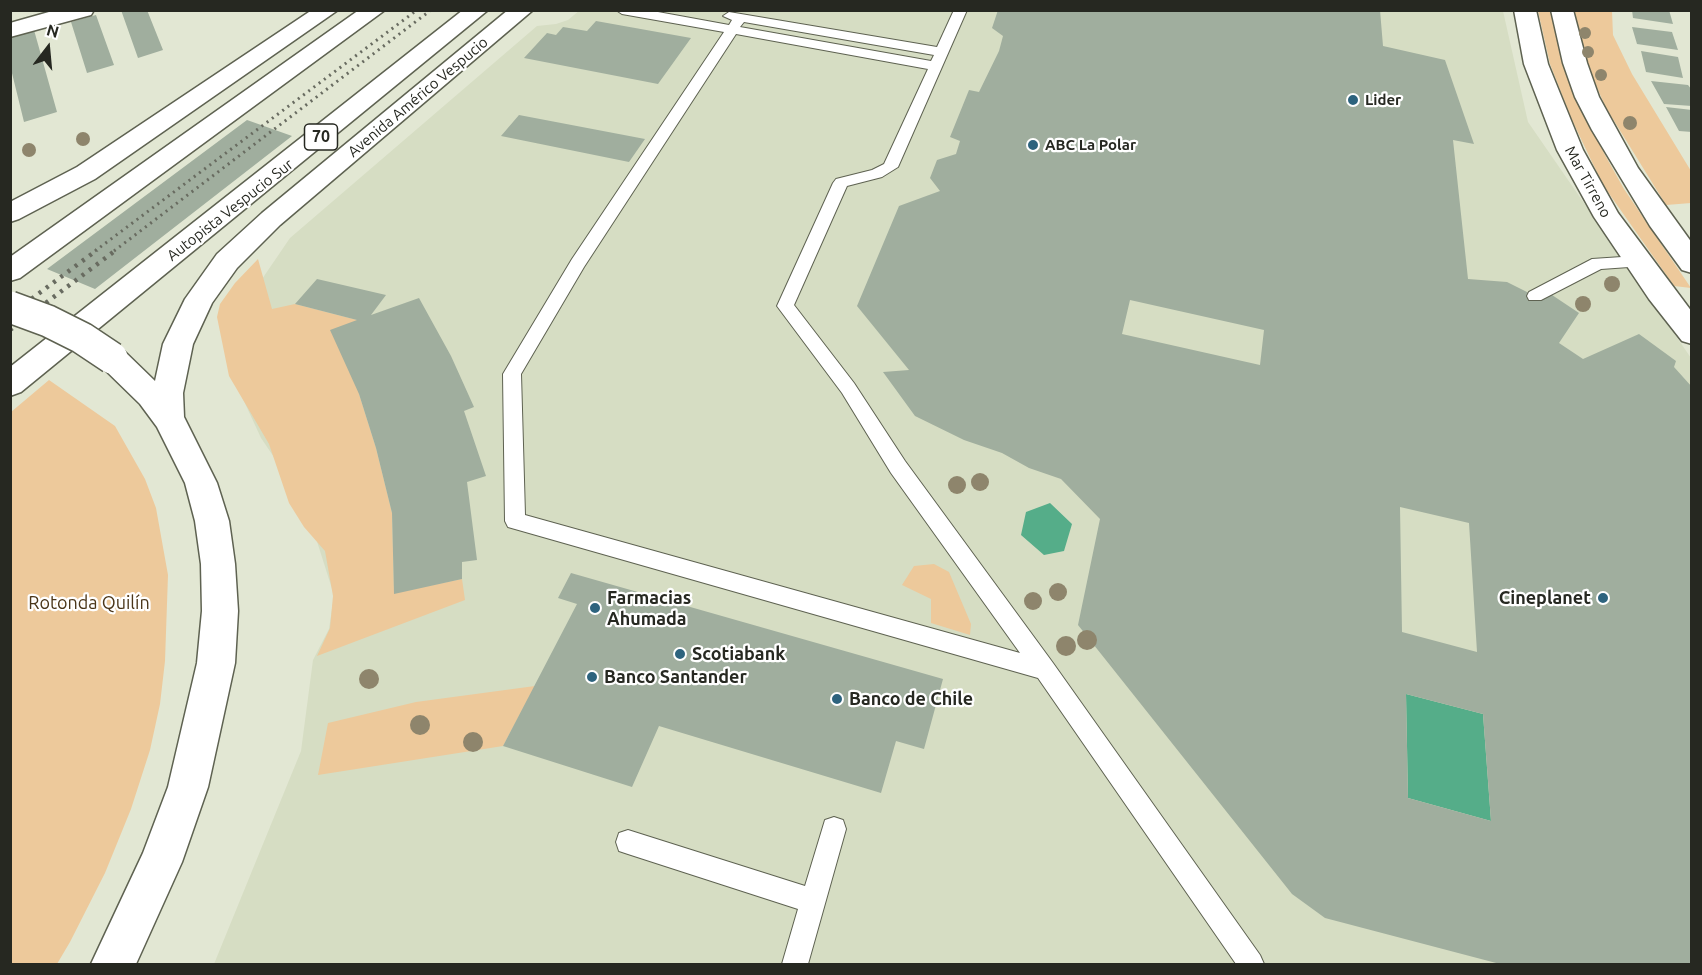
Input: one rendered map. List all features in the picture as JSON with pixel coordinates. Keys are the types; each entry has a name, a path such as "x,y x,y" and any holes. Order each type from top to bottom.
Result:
{"main road":[{"path":"10,30 83,10"},
{"path":"10,213 86,173 327,10"},
{"path":"10,271 374,10"},
{"name":"Autopista Vespucio Sur","path":"10,384 477,10"},
{"name":"Avenida Américo Vespucio","path":"168,418 169,385 178,344 199,299 226,261 271,219 522,10"},
{"name":"Mar Tirreno","path":"1525,10 1536,64 1561,129 1587,182 1637,262 1688,319"},
{"path":"1562,10 1575,63 1587,97 1626,169 1659,220 1692,263"},
{"path":"10,308 48,321 82,338 112,358 151,396 168,418 186,449 201,483 212,521 218,564 220,611 216,663 205,719 188,787 160,862 113,964"}],"lane":[{"path":"622,10 736,24 939,59"},
{"path":"698,10 736,24"},
{"path":"961,10 890,167 877,174 841,183 785,306 848,388 898,467 1045,670 1251,964"},
{"path":"736,24 578,263 512,374 515,521 1045,670"},
{"path":"1535,296 1598,263 1637,262"},
{"path":"795,964 834,829"},
{"path":"628,842 813,901"}],"shaded area":[{"path":"580,10 1503,11 1528,122 1691,358 1691,964 214,964 301,751 313,660 329,629 334,595 314,532 284,472 261,438 237,386 245,304 290,238 537,26 568,20"},
{"path":"1050,503 1072,524 1064,551 1044,555 1021,535 1026,512"},
{"path":"1406,694 1483,714 1491,821 1408,798"}],"green space":[{"path":"1538,11 1557,11 1588,118 1605,155 1624,189 1691,288 1674,286 1603,185 1571,118 1550,64"},
{"path":"1570,11 1612,11 1613,35 1632,74 1691,171 1691,203 1666,205 1606,108 1582,54"},
{"path":"258,259 272,309 295,304 357,320 359,394 376,448 392,513 394,593 462,579 465,600 317,656 330,628 333,596 325,551 304,527 289,503 269,444 229,376 217,317 220,304 235,283"},
{"name":"Rotonda Quilín","path":"49,380 115,426 145,479 156,508 168,575 165,661 160,704 150,750 131,809 105,873 70,942 57,964 11,964 11,412"},
{"path":"934,564 949,572 971,624 970,635 931,623 931,599 902,585 914,566"},
{"path":"535,686 503,746 318,775 328,723 416,702"}],"building":[{"path":"121,10 147,10 163,50 138,58"},
{"path":"998,10 1380,10 1383,46 1445,60 1474,144 1453,140 1468,279 1507,282 1535,296 1552,295 1579,313 1559,343 1583,359 1639,334 1676,361 1674,367 1692,387 1692,964 1500,964 1325,918 1292,894 1078,625 1100,519 1061,479 1029,468 1002,453 964,440 915,416 883,372 909,370 857,306 899,206 940,191 930,178 937,160 956,154 960,141 950,137 969,90 979,92 999,51 1003,36 992,28","holes":["1130,300 1264,330 1260,365 1122,334","1400,507 1469,523 1477,652 1402,632","1406,694 1483,714 1491,821 1408,798"]},
{"path":"1632,10 1669,10 1673,24 1633,18"},
{"path":"96,15 114,65 87,73 71,22"},
{"path":"596,21 691,38 658,84 524,58 547,33 556,35 563,27 587,31"},
{"path":"1632,27 1672,32 1678,50 1637,44"},
{"path":"34,30 57,112 24,122 10,65 10,37"},
{"path":"1641,51 1678,57 1683,78 1646,72"},
{"path":"1651,81 1688,85 1692,90 1692,106 1664,104"},
{"path":"1666,107 1692,110 1692,132 1679,131"},
{"path":"519,115 645,139 629,162 501,136"},
{"path":"247,120 292,136 95,289 47,269"},
{"path":"317,279 386,295 371,315 419,298 451,356 474,407 464,411 486,476 467,482 477,560 462,562 462,579 394,594 392,513 376,448 359,394 330,330 357,320 295,304"},
{"path":"571,573 943,679 924,749 896,741 881,793 659,726 632,787 503,746 577,604 558,598"}],"railway":[{"path":"95,251 417,10"},
{"path":"114,251 431,10"},
{"path":"10,315 97,250"},
{"path":"10,330 116,250"}],"place":[{"name":"Lider","path":"1353,100"},
{"name":"ABC La Polar","path":"1033,145"},
{"name":"Cineplanet","path":"1603,598"},
{"name":"Farmacias Ahumada","path":"595,608"},
{"name":"Scotiabank","path":"680,654"},
{"name":"Banco Santander","path":"592,677"},
{"name":"Banco de Chile","path":"837,699"}]}
